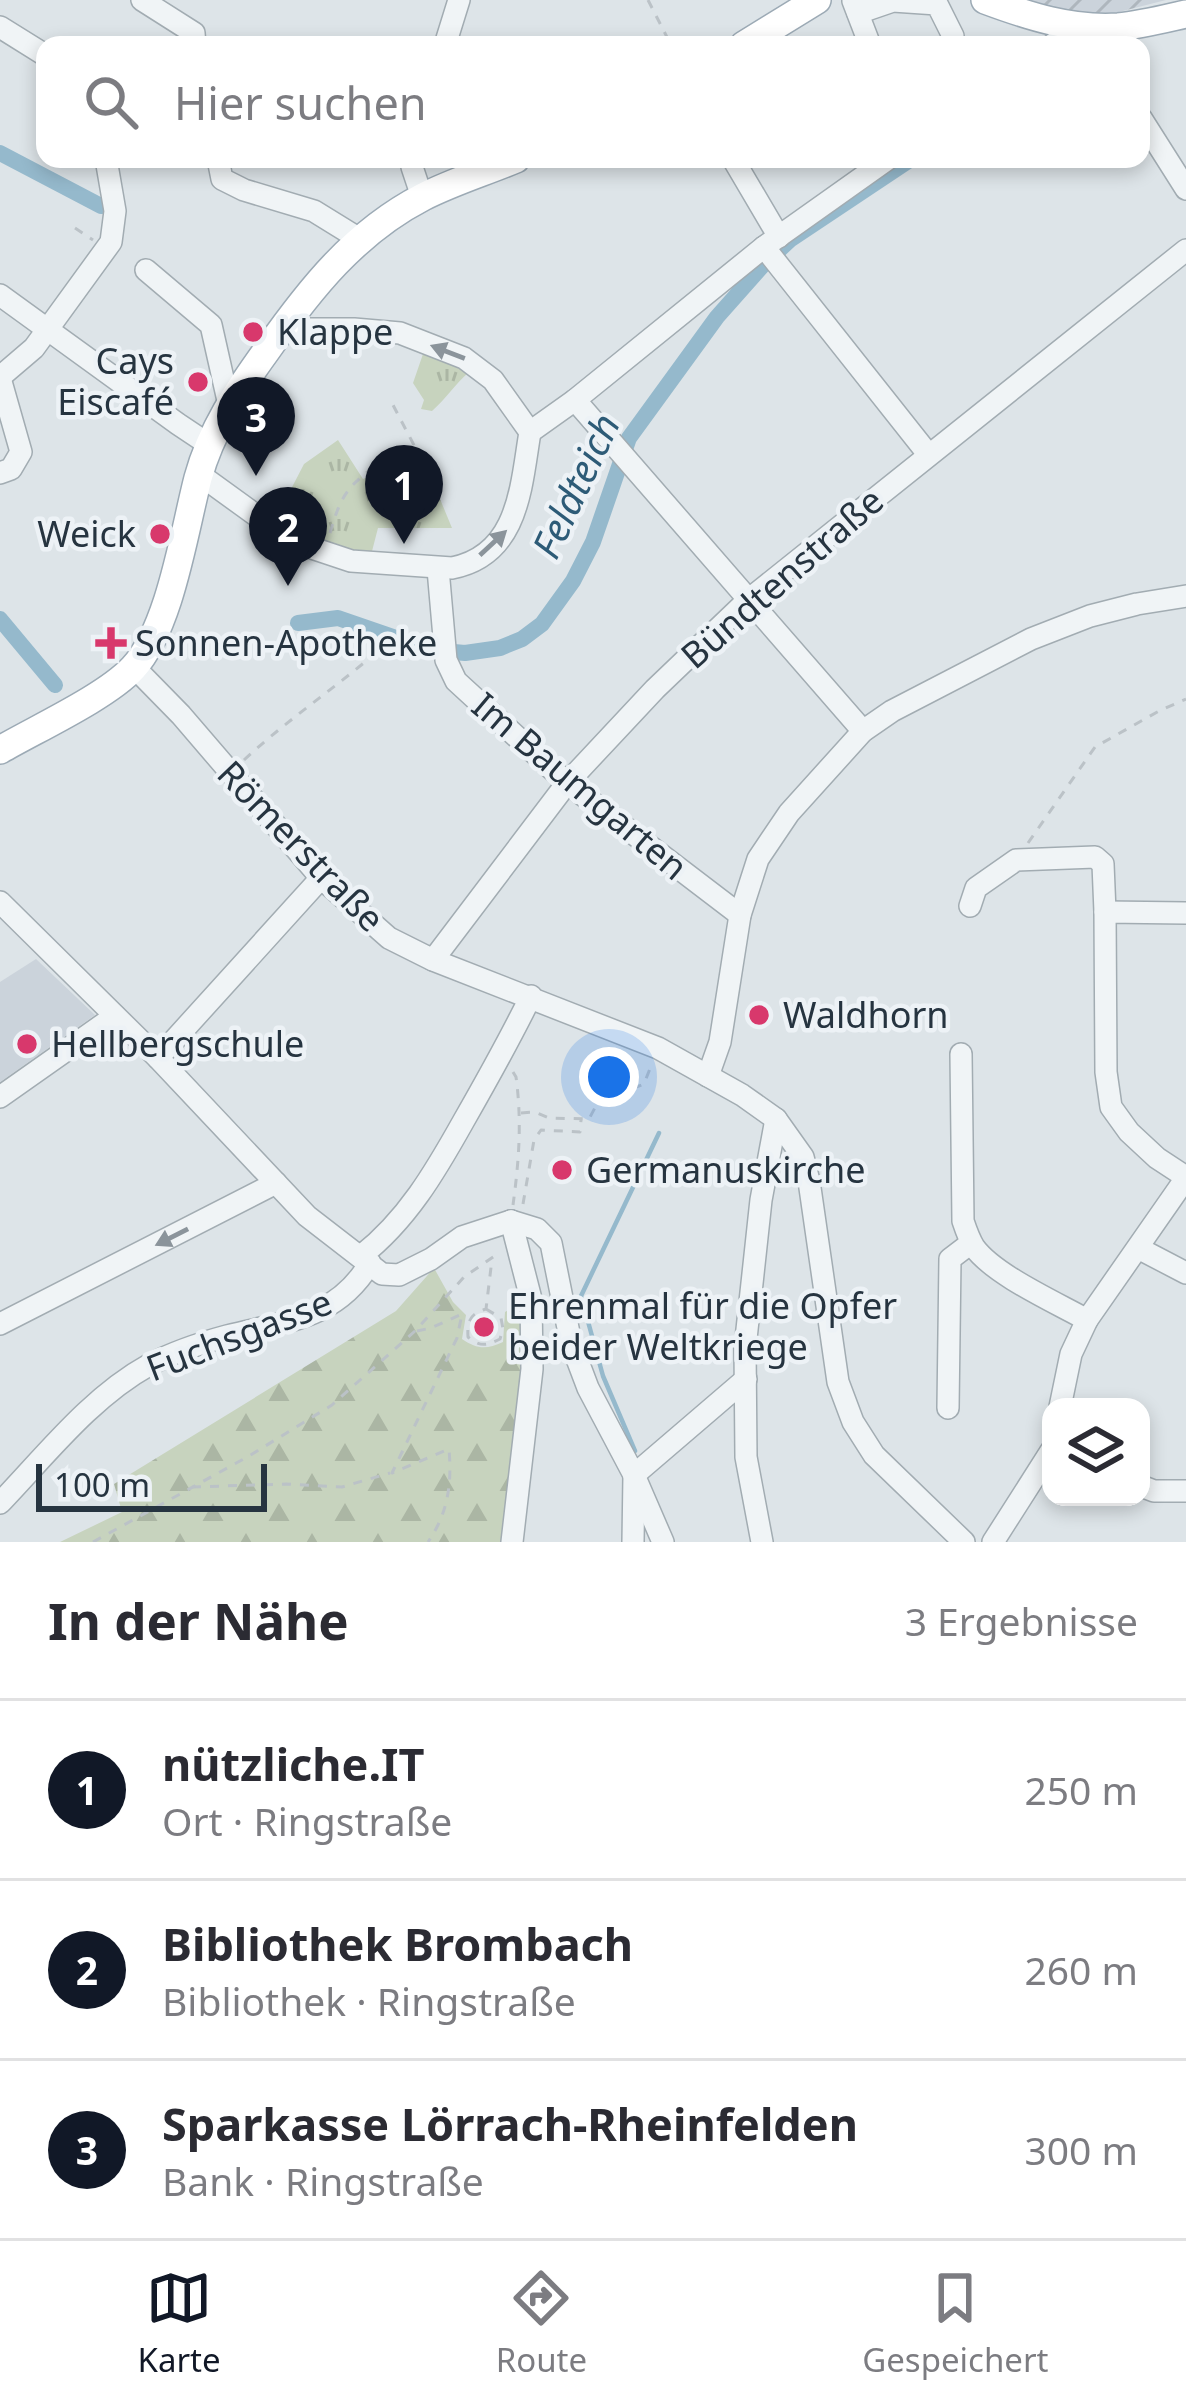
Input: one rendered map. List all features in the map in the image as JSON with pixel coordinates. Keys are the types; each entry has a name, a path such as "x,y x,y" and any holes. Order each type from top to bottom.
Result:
{"main road":[{"path":"759,36 817,0"},
{"path":"985,0 1020,13 1121,36 1186,14"},
{"path":"0,749 110,687 134,667 150,644 208,444 311,288 339,257 422,197 494,168"}],"street":[{"path":"142,0 194,36"},
{"path":"448,36 459,0"},
{"path":"866,36 855,7 893,1 937,4 953,36"},
{"path":"0,27 36,49"},
{"path":"1065,36 1078,27"},
{"path":"1150,132 1186,189"},
{"path":"0,473 11,469 21,452 0,377 48,330 111,242 115,212 108,168"},
{"path":"220,168 222,179 314,211 361,240"},
{"path":"412,168 422,197"},
{"path":"738,168 772,250 928,454"},
{"path":"530,432 877,168"},
{"name":"Bündtenstraße","path":"433,960 566,783 655,688 747,601 1186,250"},
{"path":"146,270 211,325 230,405"},
{"path":"0,295 208,444"},
{"path":"199,474 268,524 351,561 465,566 506,532 518,504 530,432 493,380 464,358 400,333 281,329"},
{"path":"575,400 862,731"},
{"path":"438,568 446,654"},
{"path":"708,1076 720,1042 740,915 753,870 789,813 862,731 1031,639 1090,616 1186,596"},
{"name":"Im Baumgarten","path":"446,654 456,681 566,783 740,915"},
{"name":"Römerstraße","path":"134,667 321,878 389,938 433,960 658,1048 776,1119 803,1157 809,1180 838,1382 853,1422 874,1455 964,1542"},
{"path":"970,906 976,888 1016,860 1095,857 1103,864 1106,1072 1111,1107 1129,1132 1186,1177 1087,1320 1071,1354 1062,1398"},
{"path":"158,1058 321,878"},
{"path":"0,902 316,1223 382,1274 399,1275 489,1226 537,1229 551,1243 571,1343 663,1542"},
{"path":"1105,912 1186,913"},
{"name":"Fuchsgasse","path":"0,1503 86,1413 150,1365 194,1346 311,1315 350,1292 365,1260 405,1215 438,1165 531,996"},
{"path":"0,1097 115,1016"},
{"path":"961,1054 963,1221 971,1244 1012,1278 1087,1320"},
{"path":"762,1542 746,1457 746,1348 760,1200 776,1119"},
{"path":"0,1324 276,1184"},
{"path":"512,1542 532,1369 531,1299 515,1229"},
{"path":"948,1408 950,1259 971,1244"},
{"path":"1138,1248 1186,1273"},
{"path":"633,1542 634,1474 746,1379"},
{"path":"993,1542 1042,1465"},
{"path":"1150,1489 1186,1491"}],"path":[{"path":"649,0 666,36"},
{"path":"324,552 339,499 355,480 379,464 381,473 416,449 393,405"},
{"path":"229,773 386,644 446,654"},
{"path":"1016,860 1095,747 1186,699"},
{"path":"501,1056 516,1077 520,1113 515,1229"},
{"path":"520,1113 589,1119 598,1102 644,1084"},
{"path":"93,1542 332,1406 415,1331 464,1276 492,1257 515,1229 534,1140 541,1130 580,1132 581,1119"},
{"path":"486,1309 492,1257"},
{"path":"486,1309 501,1318 503,1329 500,1339 478,1345 468,1337 467,1325 472,1316 486,1309"},
{"path":"392,1473 457,1338 462,1314 415,1331"},
{"path":"191,1487 342,1487 449,1449 451,1478 442,1521 428,1542"}],"shaded area":[{"path":"1024,0 1166,0 1107,15 1041,7"},
{"name":"Hellbergschule","path":"36,959 95,1015 0,1082 0,982"}],"green space":[{"path":"423,354 469,372 432,411 421,409 424,400 413,383"},
{"path":"338,440 363,479 421,453 452,528 378,528 370,559 329,550 275,520 304,464"},
{"path":"434,1268 466,1315 462,1339 472,1345 503,1342 505,1312 522,1302 527,1328 511,1542 60,1542 122,1512 114,1484 396,1311"}],"waterway":[{"path":"0,153 101,206"},
{"name":"Feldteich","path":"298,623 338,618 431,650 465,653 500,648 542,624 573,581 593,542 629,438 717,317 791,239 898,168"},
{"name":"Feldteich","path":"0,619 55,685"},
{"path":"635,1451 603,1376 581,1296 659,1133"}],"place":[{"name":"Klappe","path":"253,332"},
{"name":"Cays Eiscafé","path":"198,382"},
{"name":"Sparkasse Lörrach-Rheinfelden","path":"256,476"},
{"name":"Weick","path":"160,534"},
{"name":"nützliche.IT","path":"404,544"},
{"name":"Bibliothek Brombach","path":"288,586"},
{"name":"Sonnen-Apotheke","path":"111,643"},
{"name":"Waldhorn","path":"759,1015"},
{"name":"Hellbergschule","path":"27,1044"},
{"name":"Germanuskirche","path":"562,1170"},
{"name":"Ehrenmal für die Opfer beider Weltkriege","path":"484,1327"}]}
